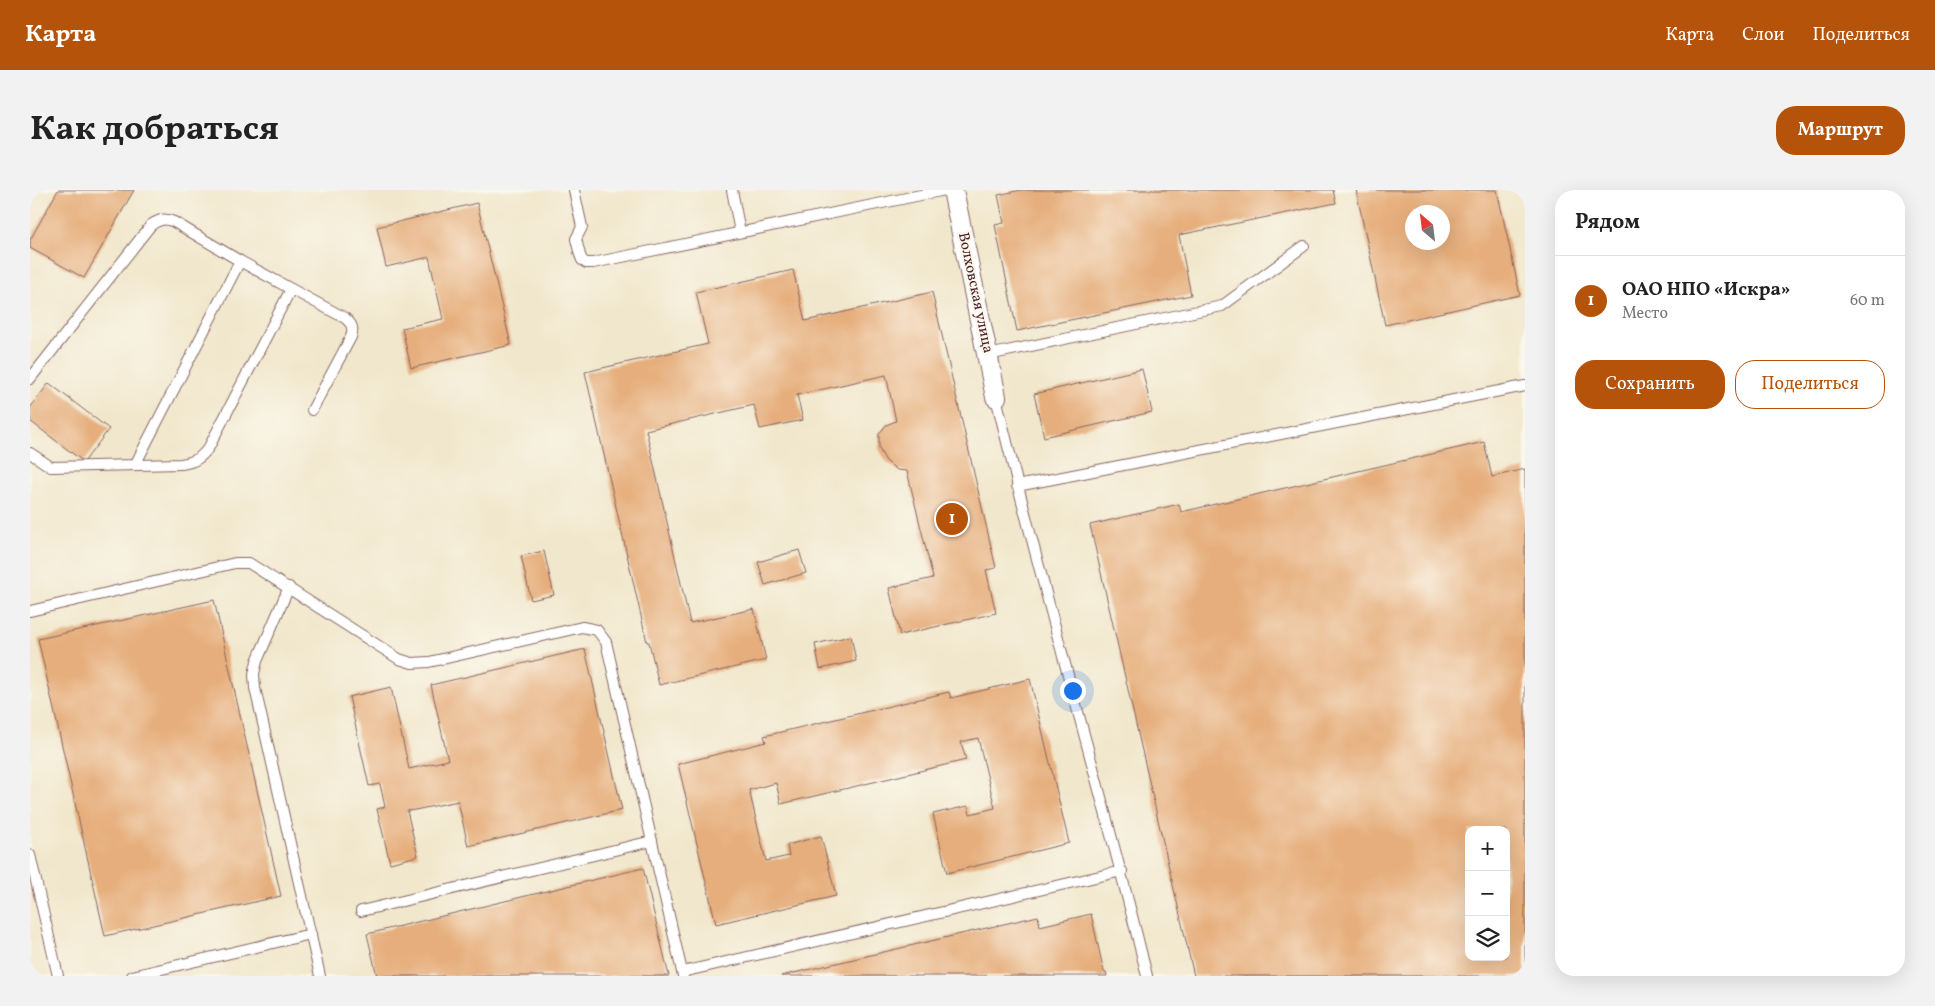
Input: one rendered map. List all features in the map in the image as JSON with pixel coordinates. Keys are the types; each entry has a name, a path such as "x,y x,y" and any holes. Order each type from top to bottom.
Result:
{"street":[{"name":"Волховская улица","path":"953,190 996,397"}],"lane":[{"path":"574,190 582,227 576,239 582,260 586,263 945,190"},
{"path":"732,190 740,232"},
{"path":"30,379 151,224 166,219 351,323 353,330 351,337 312,410"},
{"path":"988,355 1222,306 1304,246"},
{"path":"135,465 240,261"},
{"path":"30,453 51,468 181,464 192,462 202,457 209,447 291,289"},
{"path":"1018,486 1525,386"},
{"path":"996,397 1018,486 1122,871 1147,976"},
{"path":"30,611 235,563 249,563 399,659 412,663 429,662 582,627 597,630 606,642 682,974 1122,871"},
{"path":"288,587 257,661 254,674 255,688 320,976"},
{"path":"361,911 652,841"},
{"path":"30,855 58,976"},
{"path":"132,976 311,934"}],"building":[{"path":"58,190 134,190 84,278 30,248 30,240"},
{"path":"1021,190 1333,190 1336,203 1179,235 1191,295 1017,331 995,225 1004,223 998,195"},
{"path":"1356,190 1497,190 1520,295 1385,325"},
{"path":"477,203 511,345 411,368 402,328 443,319 429,257 386,267 377,227"},
{"path":"793,270 805,321 932,292 996,568 986,570 996,613 900,635 889,588 933,578 907,471 897,470 886,461 879,449 879,434 886,425 896,421 886,375 797,395 803,420 760,429 754,405 646,430 690,623 754,609 766,660 659,685 649,642 647,642 585,372 708,344 696,292"},
{"path":"1142,369 1152,412 1044,437 1034,394"},
{"path":"49,383 109,429 84,462 30,421 30,408"},
{"path":"1484,442 1492,477 1525,469 1525,976 1194,976 1090,525 1179,504 1181,512"},
{"path":"799,550 806,573 765,585 758,562"},
{"path":"544,551 554,595 531,600 521,556"},
{"path":"214,600 281,896 105,936 38,639"},
{"path":"851,636 856,661 820,669 815,644"},
{"path":"585,649 622,810 468,846 458,801 407,811 418,856 390,863 377,809 385,807 380,784 369,786 349,697 391,687 409,769 448,760 431,685"},
{"path":"1030,679 1069,843 947,873 933,814 968,806 970,814 995,808 978,738 961,742 966,760 781,804 776,783 749,790 766,861 789,856 787,845 821,836 836,896 716,924 678,764 766,742 764,736 949,692 951,698"},
{"path":"643,868 669,976 377,976 367,934"},
{"path":"1091,914 1104,972 1106,972 1107,976 781,976 1038,916 1040,926"}],"place":[{"name":"ОАО НПО «Искра»","path":"952,519"}]}
